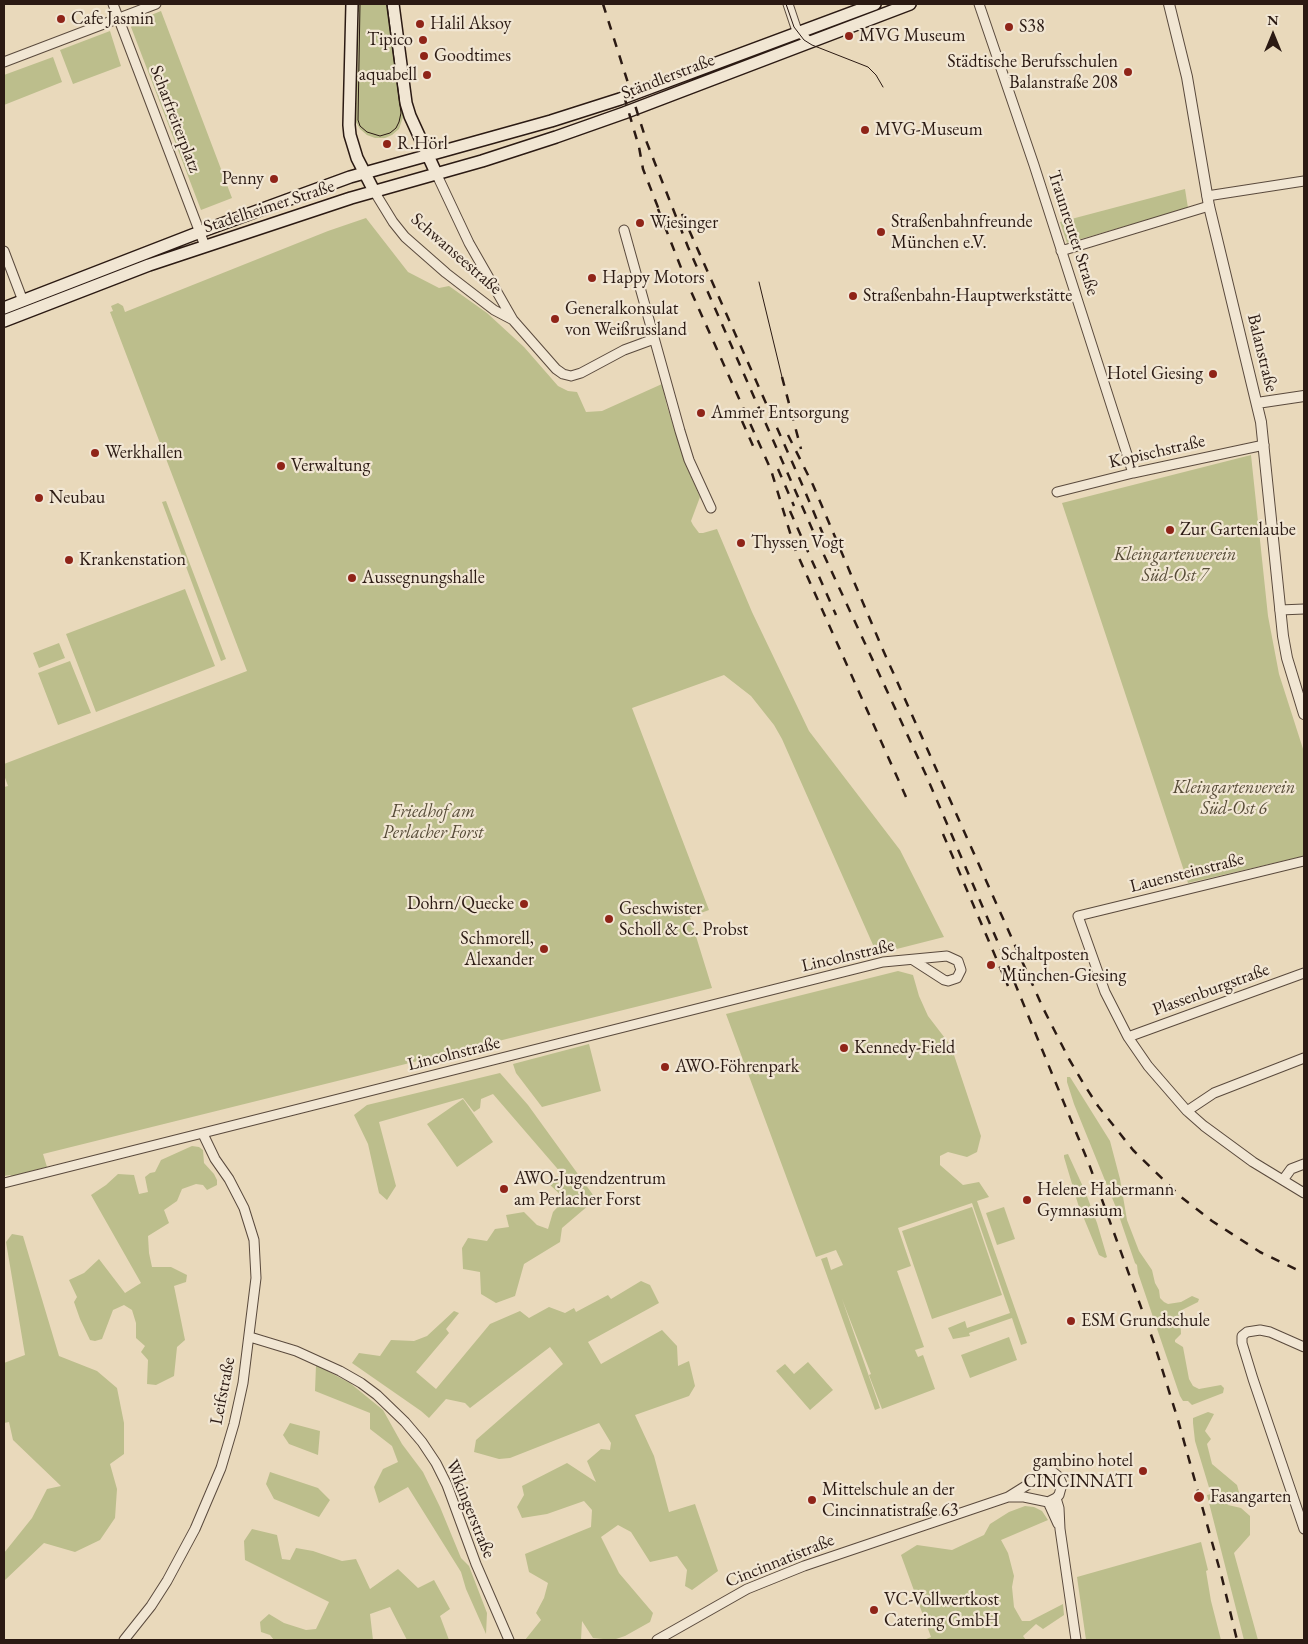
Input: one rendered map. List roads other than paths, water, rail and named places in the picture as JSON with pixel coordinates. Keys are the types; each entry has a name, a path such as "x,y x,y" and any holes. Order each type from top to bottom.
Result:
{"main road":[{"name":"Schwanseestraße","path":"352,4 348,119 350,136 364,173 374,190"},
{"name":"Schwanseestraße","path":"393,4 406,103 436,173"},
{"name":"Ständlerstraße","path":"428,156 620,99 875,4"},
{"name":"Ständlerstraße","path":"436,173 482,161 624,113 910,4"},
{"name":"Stadelheimer Straße","path":"4,321 200,232 364,173 428,156"},
{"name":"Stadelheimer Straße","path":"4,308 113,272 205,246 374,190 436,173"}],"street":[{"name":"Scharfreiterplatz","path":"113,4 205,246"},
{"path":"4,62 156,4"},
{"path":"788,4 799,33 809,42"},
{"name":"Traunreuter Straße","path":"980,4 1133,473"},
{"name":"Balanstraße","path":"1169,4 1187,77 1208,201 1257,402 1264,445 1280,610 1287,658 1304,712"},
{"name":"Schwanseestraße","path":"436,173 473,250 514,320 556,369 563,374 571,376 581,373 624,350 654,339"},
{"path":"1061,251 1208,201 1304,181"},
{"name":"Schwanseestraße","path":"374,190 404,237 446,273 494,310 514,320"},
{"path":"624,230 689,460 711,508"},
{"path":"4,251 23,301"},
{"path":"1257,402 1304,396"},
{"name":"Kopischstraße","path":"1056,492 1133,473 1264,445"},
{"path":"1280,610 1304,609"},
{"name":"Lauensteinstraße","path":"1128,1037 1105,992 1078,916 1304,861"},
{"name":"Lincolnstraße","path":"4,1183 883,962 948,956 958,961 961,970 957,978 948,981 913,960"},
{"name":"Plassenburgstraße","path":"1128,1037 1304,973"},
{"path":"1128,1037 1148,1066 1187,1111 1222,1140 1304,1193"},
{"path":"1187,1111 1214,1093 1304,1058"},
{"name":"Leifstraße","path":"124,1640 151,1606 184,1554 208,1503 234,1424 243,1383 256,1278 254,1240 244,1208 229,1179 215,1160 203,1134"},
{"path":"1283,1180 1291,1169 1304,1164"},
{"path":"1304,1347 1270,1332 1260,1330 1247,1332 1242,1336 1242,1343 1252,1379 1304,1529"},
{"name":"Wikingerstraße","path":"250,1337 296,1351 340,1371 377,1395 405,1422 422,1442 447,1485 476,1564 509,1640"},
{"name":"Cincinnatistraße","path":"657,1640 747,1589 813,1563 1008,1497 1032,1482 1042,1472 1049,1471 1056,1474 1061,1480 1062,1487 1052,1500 1008,1497"},
{"path":"1032,1482 1032,1490 1038,1499"},
{"path":"1052,1500 1059,1508 1060,1529 1076,1640"}],"tram line":[{"path":"360,4 358,120 360,126 367,132 380,136 390,133 396,128 401,113 387,4"},
{"path":"786,4 794,27 804,40 868,67 876,75 883,87"},
{"path":"759,282 782,377"}],"railway":[{"path":"603,4 647,143 688,247 817,540 926,775 1005,959 1089,1164 1154,1343 1178,1420 1222,1578 1237,1640"},
{"path":"624,96 639,147 643,169 661,215"},
{"path":"658,209 685,278 771,470 795,549 906,797"},
{"path":"682,214 828,546"},
{"path":"782,377 801,449"},
{"path":"742,421 754,448"},
{"path":"788,435 813,485 883,650 1043,1008 1085,1086 1098,1106 1133,1150 1181,1197 1212,1221 1260,1252 1304,1273"},
{"path":"778,469 794,506"},
{"path":"790,511 836,615"},
{"path":"943,834 1008,986"}],"place":[{"name":"Cafe Jasmin","path":"61,19"},
{"name":"Halil Aksoy","path":"420,24"},
{"name":"S38","path":"1009,27"},
{"name":"MVG Museum","path":"849,36"},
{"name":"Tipico","path":"423,40"},
{"name":"Goodtimes","path":"424,56"},
{"name":"Städtische Berufsschulen Balanstraße 208","path":"1128,72"},
{"name":"aquabell","path":"427,75"},
{"name":"MVG-Museum","path":"865,130"},
{"name":"R.Hörl","path":"387,144"},
{"name":"Penny","path":"274,179"},
{"name":"Wiesinger","path":"640,223"},
{"name":"Straßenbahnfreunde München e.V.","path":"881,232"},
{"name":"Happy Motors","path":"592,278"},
{"name":"Straßenbahn-Hauptwerkstätte","path":"853,296"},
{"name":"Generalkonsulat von Weißrussland","path":"555,319"},
{"name":"Hotel Giesing","path":"1213,374"},
{"name":"Ammer Entsorgung","path":"701,413"},
{"name":"Werkhallen","path":"95,453"},
{"name":"Verwaltung","path":"281,466"},
{"name":"Neubau","path":"39,498"},
{"name":"Zur Gartenlaube","path":"1170,530"},
{"name":"Thyssen Vogt","path":"741,543"},
{"name":"Krankenstation","path":"69,560"},
{"name":"Aussegnungshalle","path":"352,578"},
{"name":"Dohrn/Quecke","path":"524,904"},
{"name":"Geschwister Scholl & C. Probst","path":"609,919"},
{"name":"Schmorell, Alexander","path":"544,949"},
{"name":"Schaltposten München-Giesing","path":"991,965"},
{"name":"Kennedy-Field","path":"844,1048"},
{"name":"AWO-Föhrenpark","path":"665,1067"},
{"name":"AWO-Jugendzentrum am Perlacher Forst","path":"504,1189"},
{"name":"Helene Habermann Gymnasium","path":"1027,1200"},
{"name":"ESM Grundschule","path":"1071,1321"},
{"name":"gambino hotel CINCINNATI","path":"1143,1471"},
{"name":"Fasangarten","path":"1199,1497"},
{"name":"Mittelschule an der Cincinnatistraße 63","path":"812,1500"},
{"name":"VC-Vollwertkost Catering GmbH","path":"874,1610"}],"park label":[{"name":"Kleingartenverein Süd-Ost 7","path":"1175,565"},
{"name":"Kleingartenverein Süd-Ost 6","path":"1234,798"},
{"name":"Friedhof am Perlacher Forst","path":"433,822"}]}
